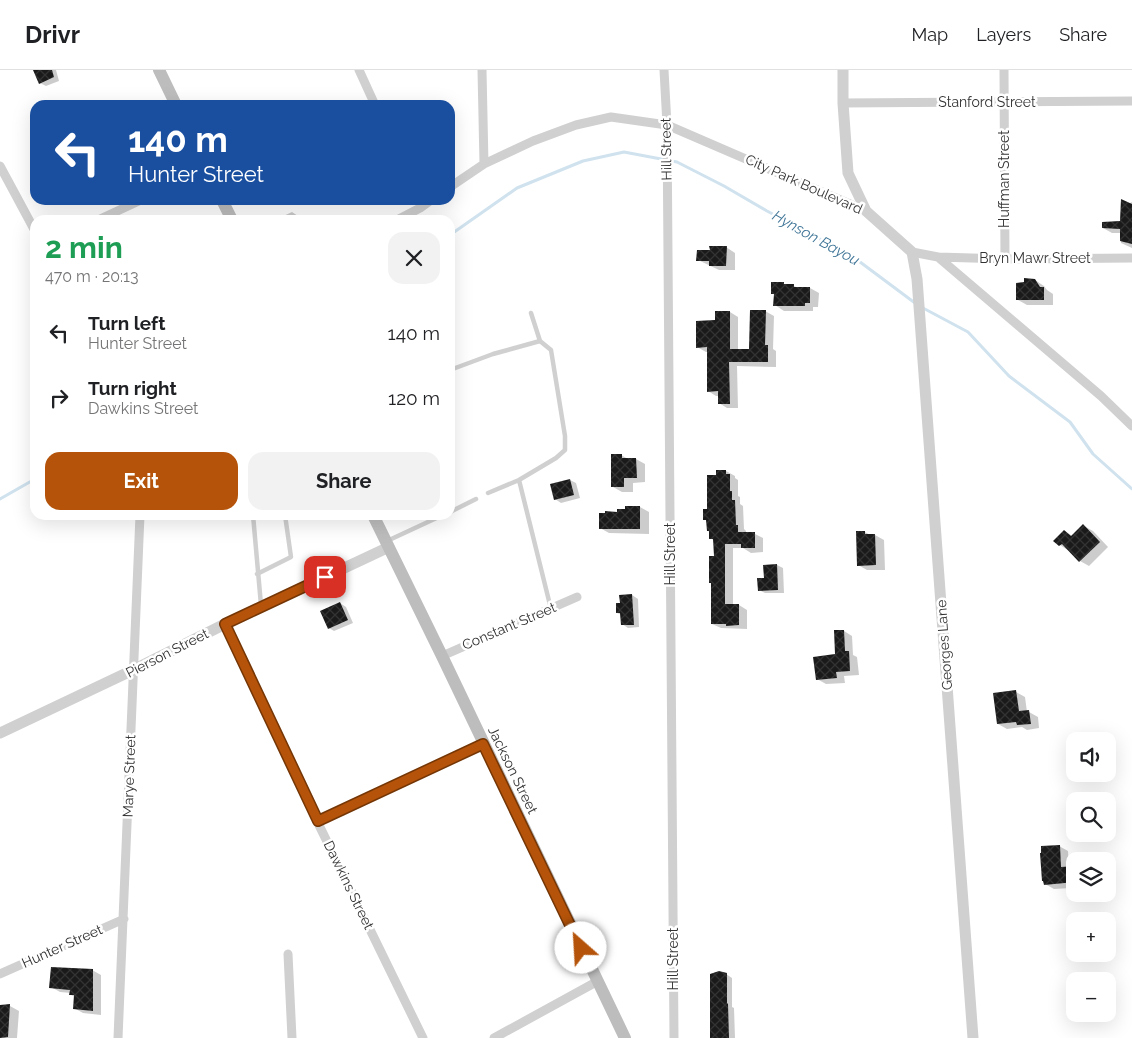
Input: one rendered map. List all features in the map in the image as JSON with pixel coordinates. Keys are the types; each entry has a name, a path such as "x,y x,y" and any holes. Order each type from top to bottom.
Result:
{"main road":[{"path":"159,70 174,100"},
{"name":"Jackson Street","path":"376,520 625,1038"}],"street":[{"path":"359,70 373,100"},
{"path":"482,70 484,164"},
{"name":"Hill Street","path":"664,70 667,125 674,1038"},
{"path":"843,70 843,103 848,173 866,211"},
{"name":"Huffman Street","path":"1004,70 1005,258"},
{"name":"Stanford Street","path":"843,103 1132,101"},
{"name":"City Park Boulevard","path":"455,184 484,164 554,133 592,121 610,117 667,125 866,211 912,252"},
{"path":"0,166 30,222"},
{"path":"108,215 130,205"},
{"path":"404,215 417,205"},
{"path":"912,252 938,257 1101,396 1132,426"},
{"name":"Georges Lane","path":"912,252 918,279 973,1038"},
{"name":"Bryn Mawr Street","path":"938,257 1132,258"},
{"name":"Marye Street","path":"118,1038 140,520"},
{"name":"Pierson Street","path":"0,734 388,544"},
{"name":"Constant Street","path":"442,656 577,597"},
{"name":"Dawkins Street","path":"225,624 423,1038"},
{"path":"318,821 483,744"},
{"name":"Hunter Street","path":"0,974 124,918"},
{"path":"288,954 292,1038"},
{"path":"494,1038 598,981"}],"lane":[{"path":"488,494 519,480 556,458 565,450 565,436 551,350 540,341 531,313"},
{"path":"455,368 493,354 540,341"},
{"path":"519,480 551,609"},
{"path":"455,510 476,499"},
{"path":"253,520 261,607"},
{"path":"258,574 291,557 286,520"},
{"path":"388,544 434,520"}],"building":[{"path":"33,70 52,70 54,77 39,84"},
{"path":"1121,199 1132,204 1132,244 1120,241 1120,229 1102,228 1102,222 1120,221"},
{"path":"709,246 727,246 726,266 709,266 709,261 696,261 697,250 710,250"},
{"path":"1024,278 1035,279 1040,287 1044,287 1044,300 1016,300 1016,283 1024,282"},
{"path":"771,282 794,284 794,287 810,287 810,303 805,303 805,306 773,306 774,294 771,294"},
{"path":"750,310 766,310 765,345 768,345 768,362 729,362 730,404 718,404 718,391 707,392 707,347 696,348 696,321 715,320 715,311 730,311 730,349 749,349"},
{"path":"611,454 622,454 622,458 636,458 637,478 624,478 624,487 611,487"},
{"path":"716,470 726,470 726,474 730,474 730,491 732,491 732,500 735,500 738,532 755,532 755,548 741,548 741,544 725,544 725,604 739,604 739,625 711,624 709,556 714,556 713,539 709,539 706,520 703,520 703,509 707,509 707,475 716,475"},
{"path":"570,479 574,495 554,500 550,484"},
{"path":"625,506 640,506 640,529 599,529 599,513 605,513 605,511 617,512 617,509 625,509"},
{"path":"1083,524 1100,542 1079,562 1062,544 1059,546 1053,541 1064,530 1071,536"},
{"path":"856,531 865,531 865,534 875,534 876,565 857,566"},
{"path":"777,564 778,590 758,591 757,578 764,578 763,565"},
{"path":"632,594 634,625 621,625 620,613 616,613 616,603 620,603 619,595"},
{"path":"340,602 348,620 328,629 320,611"},
{"path":"834,630 844,630 845,651 849,651 850,671 836,672 837,678 816,680 813,657 835,654"},
{"path":"1016,690 1019,711 1029,710 1031,724 1017,725 1016,722 997,724 993,693"},
{"path":"1060,845 1061,867 1066,867 1066,883 1044,885 1042,881 1041,846"},
{"path":"51,967 93,969 93,1011 73,1009 74,995 69,995 70,990 49,988"},
{"path":"719,971 727,973 729,1038 710,1038 710,974"},
{"path":"10,1004 8,1037 0,1038 0,1005"}],"waterway":[{"name":"Hynson Bayou","path":"455,231 517,188 583,161 624,152 677,162 724,186 852,256 915,303"},
{"name":"Hynson Bayou","path":"923,308 968,332 1009,376 1070,422 1093,454 1132,489"},
{"name":"Hynson Bayou","path":"0,499 30,482"}],"route":[{"path":"325,577 225,624 318,821 483,744 581,948"}]}
